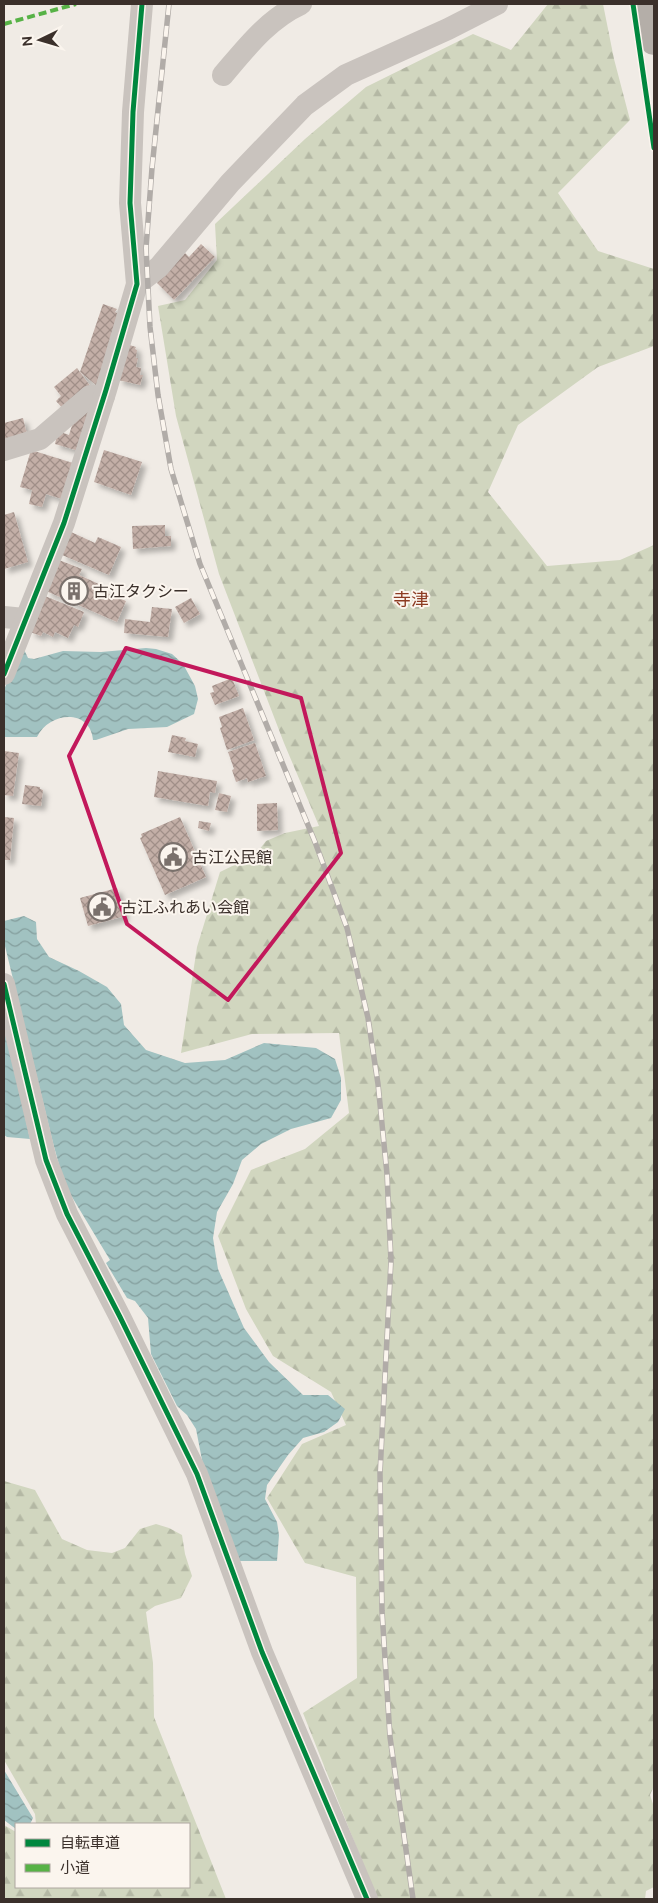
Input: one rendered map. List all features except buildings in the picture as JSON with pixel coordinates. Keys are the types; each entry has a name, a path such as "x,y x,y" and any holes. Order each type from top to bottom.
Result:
{"highway":[{"path":"649,4 654,41"}],"street":[{"path":"4,674 14,618 64,523 137,284 133,259 130,202 133,112 142,4"},
{"path":"223,75 263,29 291,8 301,4"},
{"path":"137,284 159,267 230,183 305,106 346,75 448,29 475,9 497,4"},
{"path":"4,450 40,439 90,396 104,396"},
{"path":"4,984 46,1160 53,1180 67,1214 197,1474 262,1652 368,1899"}],"highlighted area":[{"path":"126,648 301,698 341,853 228,1000 127,924 69,756"}],"green space":[{"path":"548,4 603,4 614,59 630,120 558,193 598,251 654,269 654,346 598,367 518,425 488,492 547,566 620,560 654,545 654,1786 650,1795 654,1807 654,1887 646,1891 645,1899 377,1899 303,1713 357,1678 356,1577 305,1563 267,1498 302,1444 346,1425 331,1392 273,1356 246,1309 218,1236 251,1170 305,1149 349,1113 339,1033 252,1034 181,1053 197,947 220,872 255,855 266,841 285,833 319,826 284,743 219,574 176,416 158,306 185,300 217,260 215,224 305,139 366,87 473,34 511,50"},
{"path":"4,1481 35,1490 62,1539 87,1550 112,1553 125,1548 140,1529 156,1524 182,1535 185,1554 192,1576 181,1598 155,1606 146,1612 153,1663 154,1717 226,1899 4,1899 4,1825 15,1831 15,1888 190,1888 190,1823 36,1823 35,1814 4,1760"}],"water":[{"path":"22,645 28,658 34,659 63,651 101,652 146,648 172,654 183,664 195,686 198,699 194,714 167,727 128,729 96,740 93,740 90,730 85,723 77,718 68,717 50,722 37,737 4,737 4,690"},
{"path":"24,916 36,922 37,939 49,957 107,987 121,1004 124,1025 146,1050 185,1063 225,1060 264,1043 316,1048 335,1059 341,1078 341,1100 331,1118 291,1129 261,1144 242,1160 233,1184 217,1212 213,1238 218,1269 244,1328 269,1362 303,1395 328,1395 345,1409 338,1422 324,1432 303,1438 288,1455 267,1485 265,1499 277,1522 279,1535 277,1561 238,1561 202,1460 196,1429 187,1415 177,1406 151,1354 148,1318 135,1301 127,1298 106,1263 110,1260 72,1197 68,1197 4,942 4,921"},
{"path":"4,1021 30,1139 7,1137 4,1135"},
{"path":"4,1770 33,1818 30,1823 15,1823 15,1828 4,1820"}],"railway":[{"path":"169,4 152,168 146,248 150,327 158,395 171,469 200,564 315,842 347,928 368,1018 378,1084 387,1174 391,1261 380,1473 382,1611 390,1737 413,1899"}],"marked path":[{"path":"4,24 76,4"}],"cycle path":[{"path":"4,674 64,523 137,284 130,203 133,112 142,4"},
{"path":"633,4 654,148"},
{"path":"4,984 46,1160 67,1214 197,1474 262,1652 367,1899"}],"place":[{"name":"古江タクシー","path":"74,591"},
{"name":"古江公民館","path":"173,857"},
{"name":"古江ふれあい会館","path":"102,907"}],"district":[{"name":"寺津","path":"411,599"}]}
